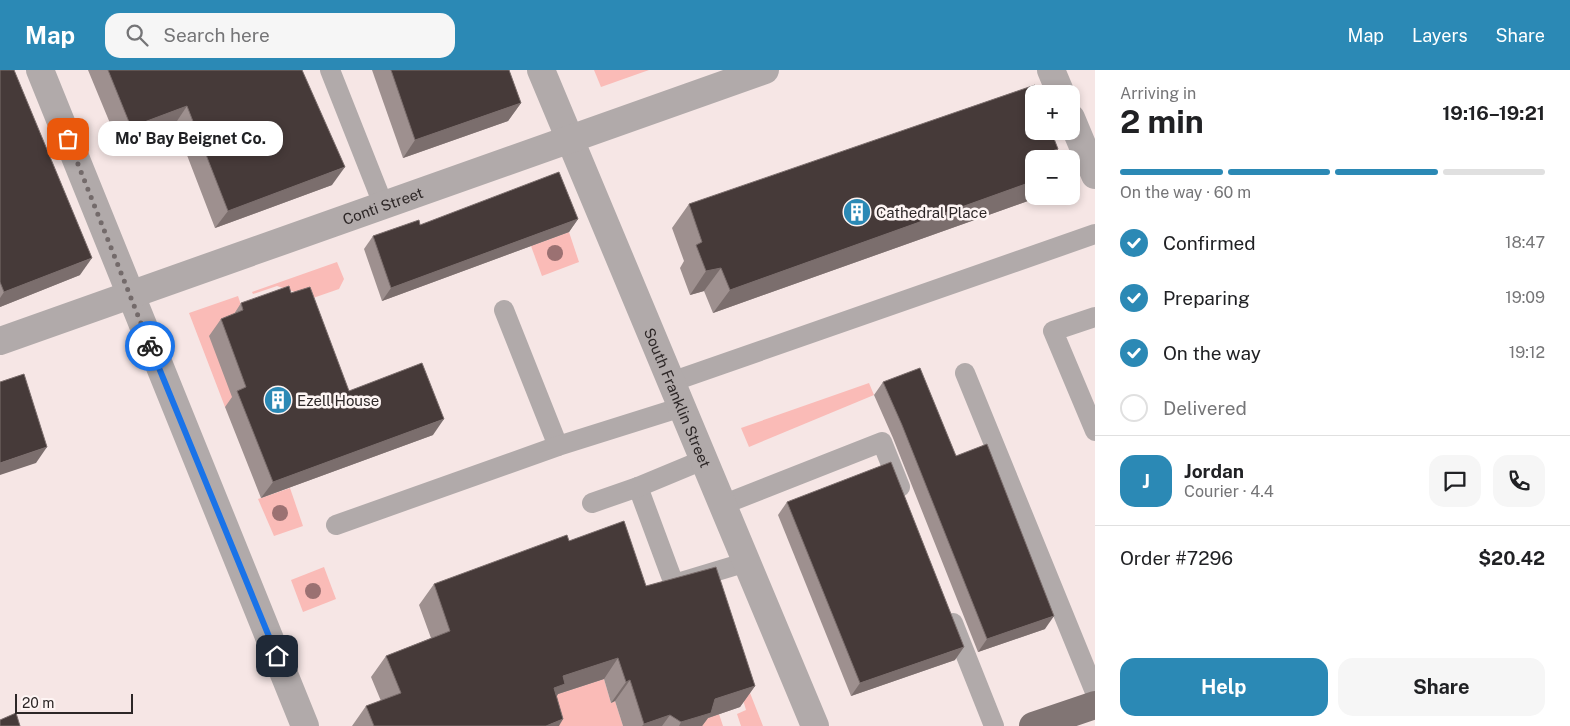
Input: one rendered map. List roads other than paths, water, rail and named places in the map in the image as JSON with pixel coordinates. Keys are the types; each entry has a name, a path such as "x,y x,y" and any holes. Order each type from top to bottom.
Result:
{"main road":[{"path":"1033,726 1095,705"}],"street":[{"path":"40,70 305,726"},
{"name":"South Franklin Street","path":"541,70 815,726"},
{"name":"Conti Street","path":"0,341 765,70"},
{"path":"1051,70 1057,85"},
{"path":"1080,139 1095,175"}],"lane":[{"path":"330,70 383,204"},
{"path":"671,382 1095,234"},
{"path":"504,310 558,446"},
{"path":"1095,317 1053,331 1095,431"},
{"path":"965,373 1095,692"},
{"path":"336,524 558,446 682,407"},
{"path":"722,505 882,442 907,505"},
{"path":"592,503 638,487 703,460"},
{"path":"638,487 674,584 747,562"},
{"path":"946,604 994,726"}],"place":[{"name":"Mo' Bay Beignet Co.","path":"68,139"},
{"name":"Cathedral Place","path":"857,212"},
{"name":"Ezell House","path":"278,400"}]}
